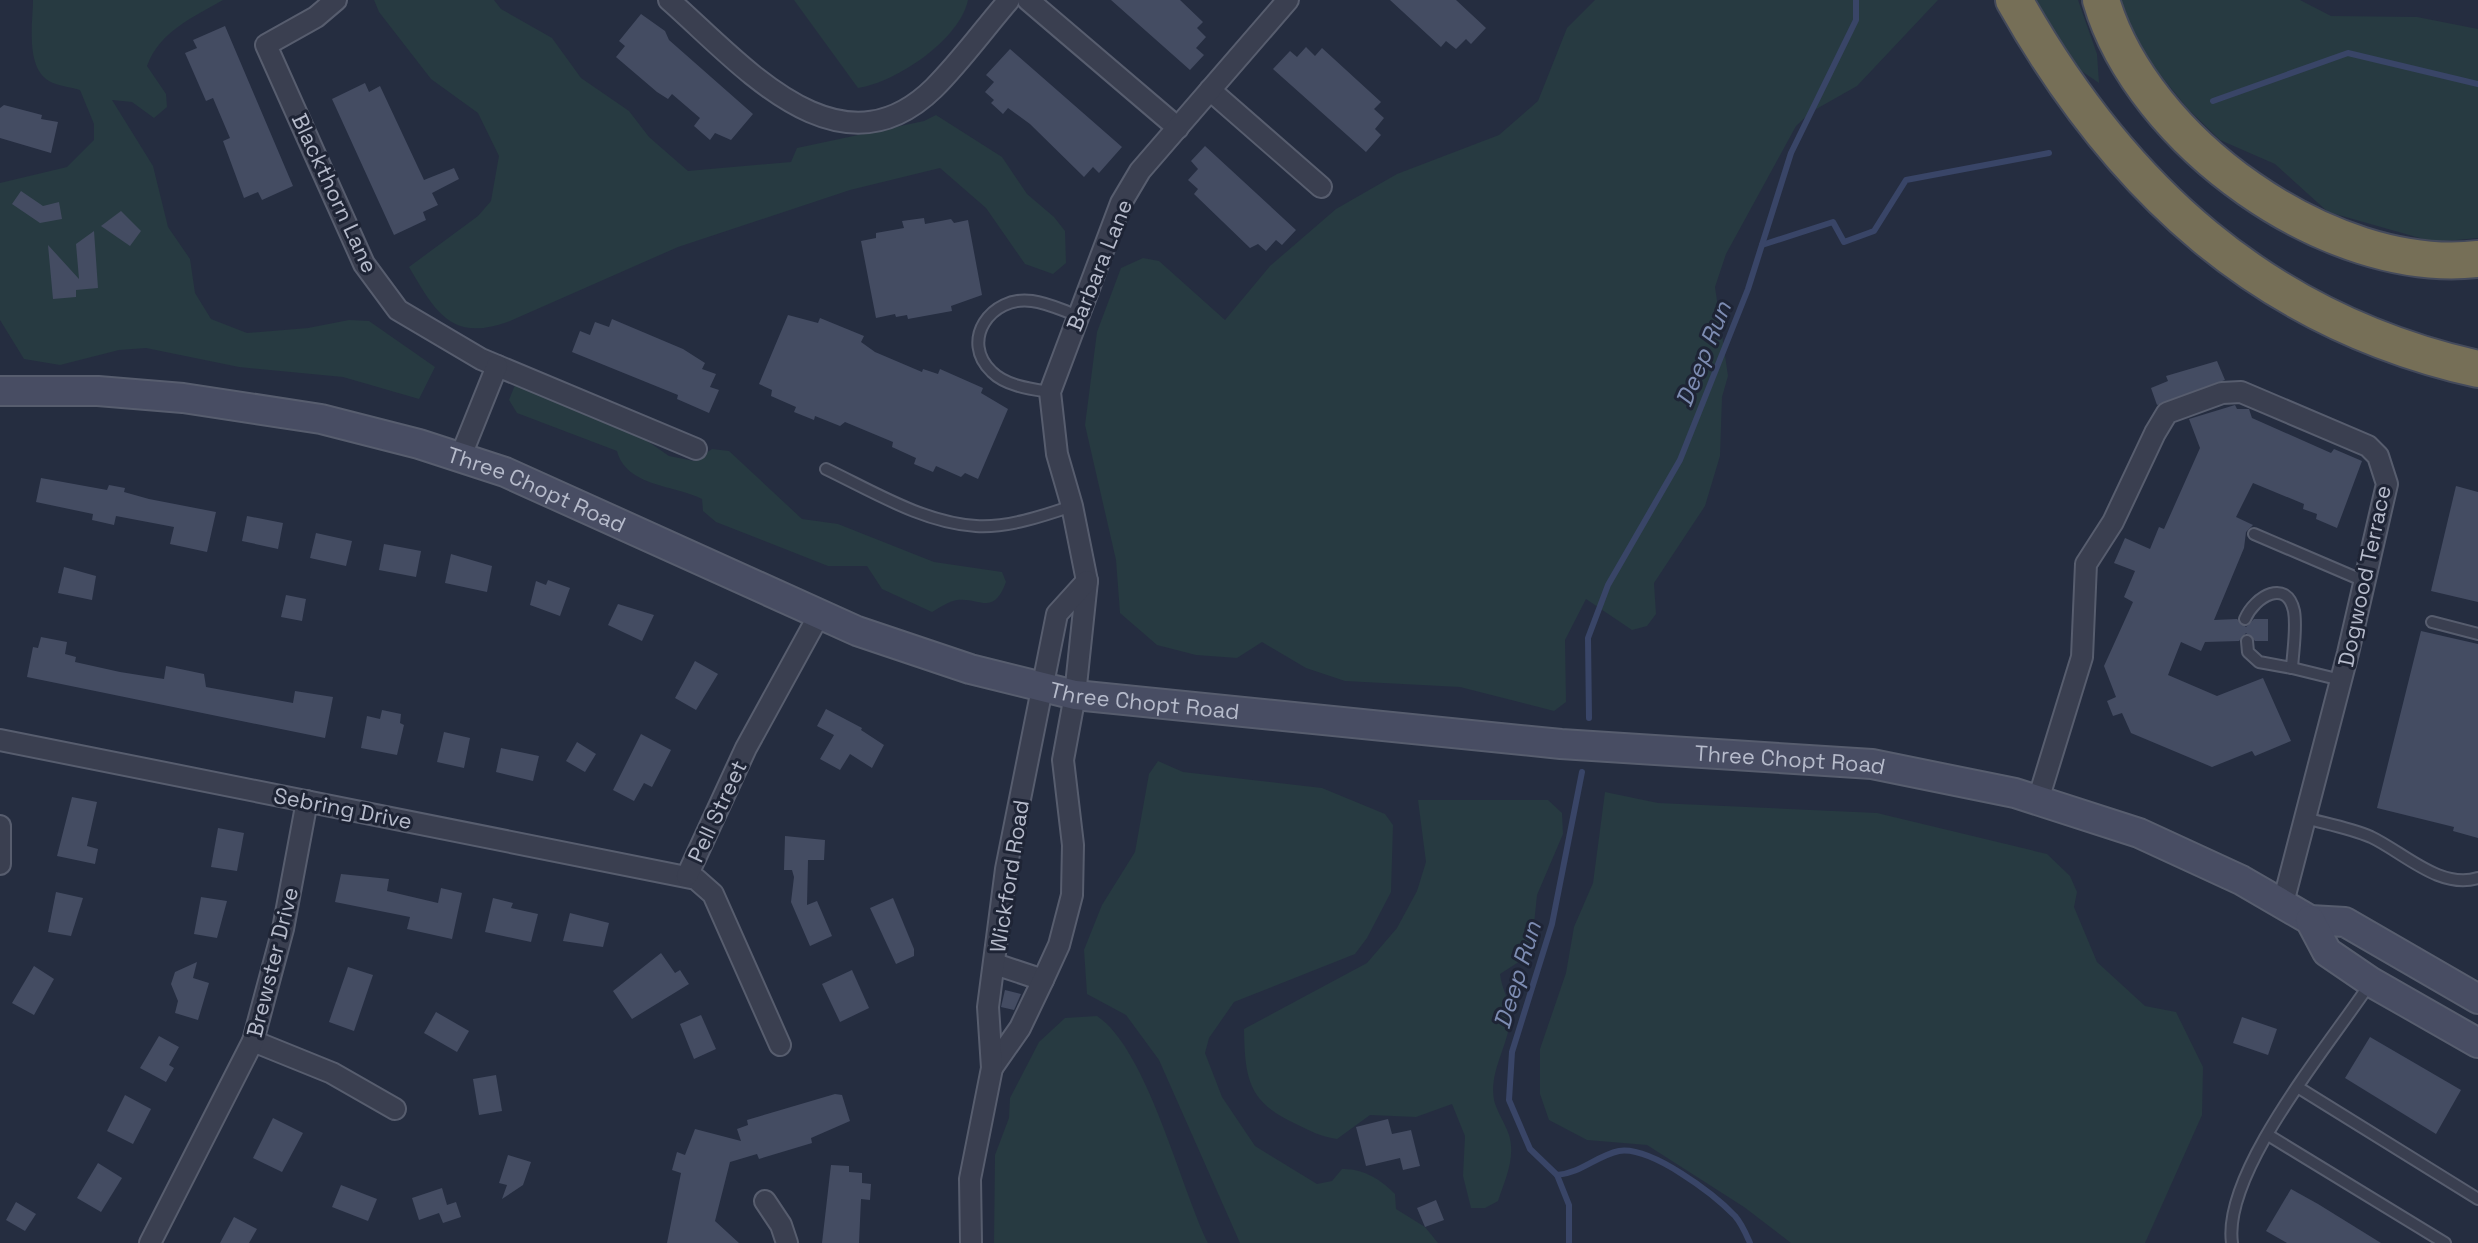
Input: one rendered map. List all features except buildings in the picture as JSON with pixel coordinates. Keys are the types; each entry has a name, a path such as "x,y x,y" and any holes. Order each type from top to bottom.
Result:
{"highway":[{"path":"2014,0 2050,65 2089,120 2116,153 2183,220 2246,269 2291,295 2404,348 2478,369"},
{"path":"2101,0 2125,57 2154,100 2202,151 2266,200 2306,221 2383,250 2436,259 2478,259"}],"main road":[{"name":"Three Chopt Road","path":"0,391 98,391 240,406 364,430 505,472 819,615 905,649 1075,695 1561,744 1872,764 1943,776 2038,800 2139,833 2283,903 2310,920 2345,922 2478,999"},
{"name":"Three Chopt Road","path":"2310,920 2327,952 2371,982 2478,1043"}],"street":[{"name":"Blackthorn Lane","path":"336,0 316,17 266,45 364,264 398,310 497,366 696,449"},
{"path":"669,0 784,100 822,117 857,123 885,120 933,89 1009,0"},
{"path":"1028,0 1178,128"},
{"name":"Barbara Lane","path":"1075,695 1087,581 1072,506 1057,454 1050,392 1121,203 1140,171 1288,0"},
{"path":"1210,90 1321,187"},
{"path":"460,458 497,366"},
{"name":"Dogwood Terrace","path":"2038,800 2082,657 2086,564 2113,522 2167,413 2222,393 2241,392 2368,446 2378,456 2387,484 2341,680 2283,903"},
{"path":"1044,688 1057,614 1087,581"},
{"name":"Pell Street","path":"780,1045 713,894 687,876 746,748 819,615"},
{"name":"Wickford Road","path":"1044,688 1006,869 995,964 1043,980 1059,945 1072,895 1073,845 1063,760 1075,695"},
{"name":"Sebring Drive","path":"0,740 687,876"},
{"name":"Brewster Drive","path":"150,1243 253,1041 283,929 307,801"},
{"path":"0,826 0,864"},
{"path":"971,1243 970,1179 992,1068 987,1025 995,964"},
{"path":"992,1068 1020,1028 1043,980"},
{"path":"253,1041 332,1073 395,1109"},
{"path":"765,1201 781,1225 787,1243"}],"lane":[{"path":"1050,392 1021,387 993,373 979,353 979,328 986,317 998,310 1030,300 1079,316"},
{"path":"826,469 897,503 976,526 1037,519 1072,506"},
{"path":"2254,534 2364,581"},
{"path":"2245,619 2252,605 2263,595 2277,594 2287,601 2294,611 2292,668"},
{"path":"2432,622 2478,634"},
{"path":"2247,641 2248,652 2259,662 2341,680"},
{"path":"2305,818 2371,838 2428,871 2470,881 2478,878"},
{"path":"2232,1243 2230,1231 2244,1172 2371,982"},
{"path":"2299,1088 2478,1199"},
{"path":"2268,1135 2445,1243"}],"shaded area":[{"path":"33,0 223,0 178,27 153,54 147,66 166,94 167,107 154,118 132,102 112,100 153,166 168,227 190,259 195,293 211,319 247,333 308,328 349,320 369,321 435,367 419,399 343,377 239,367 146,348 119,350 60,365 24,359 0,320 0,183 67,167 94,140 94,124 80,90 49,81 36,66 32,44"},
{"path":"374,0 494,0 501,9 552,38 581,78 629,111 649,137 688,171 791,162 797,148 924,121 936,115 1002,157 1027,194 1065,231 1066,263 1053,274 1025,264 986,208 940,168 850,190 678,247 510,321 490,327 460,326 438,310 409,267 478,216 491,201 499,156 478,113 431,79 379,12"},
{"path":"794,0 968,0 963,15 953,29 925,56 891,77 858,88"},
{"path":"1595,0 1938,0 1857,86 1811,112 1796,126 1726,254 1715,287 1728,376 1722,397 1720,456 1705,506 1654,583 1656,614 1647,626 1632,630 1586,599 1565,640 1566,702 1554,711 1460,687 1345,681 1306,668 1262,642 1237,658 1196,655 1157,645 1120,613 1116,560 1085,425 1097,332 1121,268 1143,258 1159,261 1225,320 1270,266 1336,209 1397,174 1499,135 1538,101 1567,28"},
{"path":"2025,0 2078,0 2097,54 2099,83 2074,66"},
{"path":"2116,0 2300,0 2331,16 2417,17 2478,29 2478,238 2434,242 2328,212 2275,164 2220,140 2188,109 2144,55"},
{"path":"515,385 643,438 669,456 694,461 712,449 729,451 802,519 838,524 934,562 1002,572 1006,582 1001,593 991,602 957,600 932,612 882,589 867,566 828,566 716,522 703,511 702,499 630,472 617,451 517,413 509,400"},
{"path":"1158,761 1183,772 1322,788 1385,814 1393,825 1391,892 1355,954 1234,1002 1209,1038 1205,1053 1222,1097 1255,1146 1317,1184 1332,1181 1342,1169 1357,1170 1371,1176 1395,1194 1396,1209 1425,1227 1438,1243 1240,1243 1159,1060 1126,1015 1087,994 1084,950 1102,905 1135,852 1149,774"},
{"path":"1605,792 1658,803 1877,813 2047,854 2070,876 2077,892 2074,907 2097,962 2145,1006 2176,1012 2203,1067 2202,1115 2145,1243 1791,1243 1744,1207 1647,1145 1587,1140 1549,1120 1540,1094 1540,1049 1566,973 1574,927 1593,883"},
{"path":"1418,800 1548,800 1562,813 1563,834 1537,895 1531,954 1500,974 1510,1008 1510,1021 1493,1090 1495,1104 1509,1135 1511,1152 1498,1201 1485,1208 1471,1208 1463,1176 1465,1136 1452,1104 1416,1117 1370,1115 1337,1139 1280,1116 1259,1097 1248,1075 1244,1029 1367,963 1397,928 1417,891 1426,862"},
{"path":"1097,1016 1115,1033 1132,1057 1147,1087 1208,1243 994,1243 995,1155 1009,1118 1010,1098 1039,1042 1065,1018"}],"waterway":[{"name":"Deep Run","path":"1589,718 1588,638 1608,585 1680,460 1748,289 1791,153 1856,20 1856,0"},
{"path":"2213,101 2348,53 2478,84"},
{"path":"1762,245 1833,222 1844,242 1874,231 1906,180 2049,153"},
{"name":"Deep Run","path":"1569,1243 1569,1205 1557,1175 1530,1149 1509,1100 1512,1052 1552,924 1582,772"},
{"name":"Deep Run","path":"1557,1175 1574,1171 1619,1151 1648,1156 1698,1184 1725,1207 1740,1222 1750,1243"}]}
